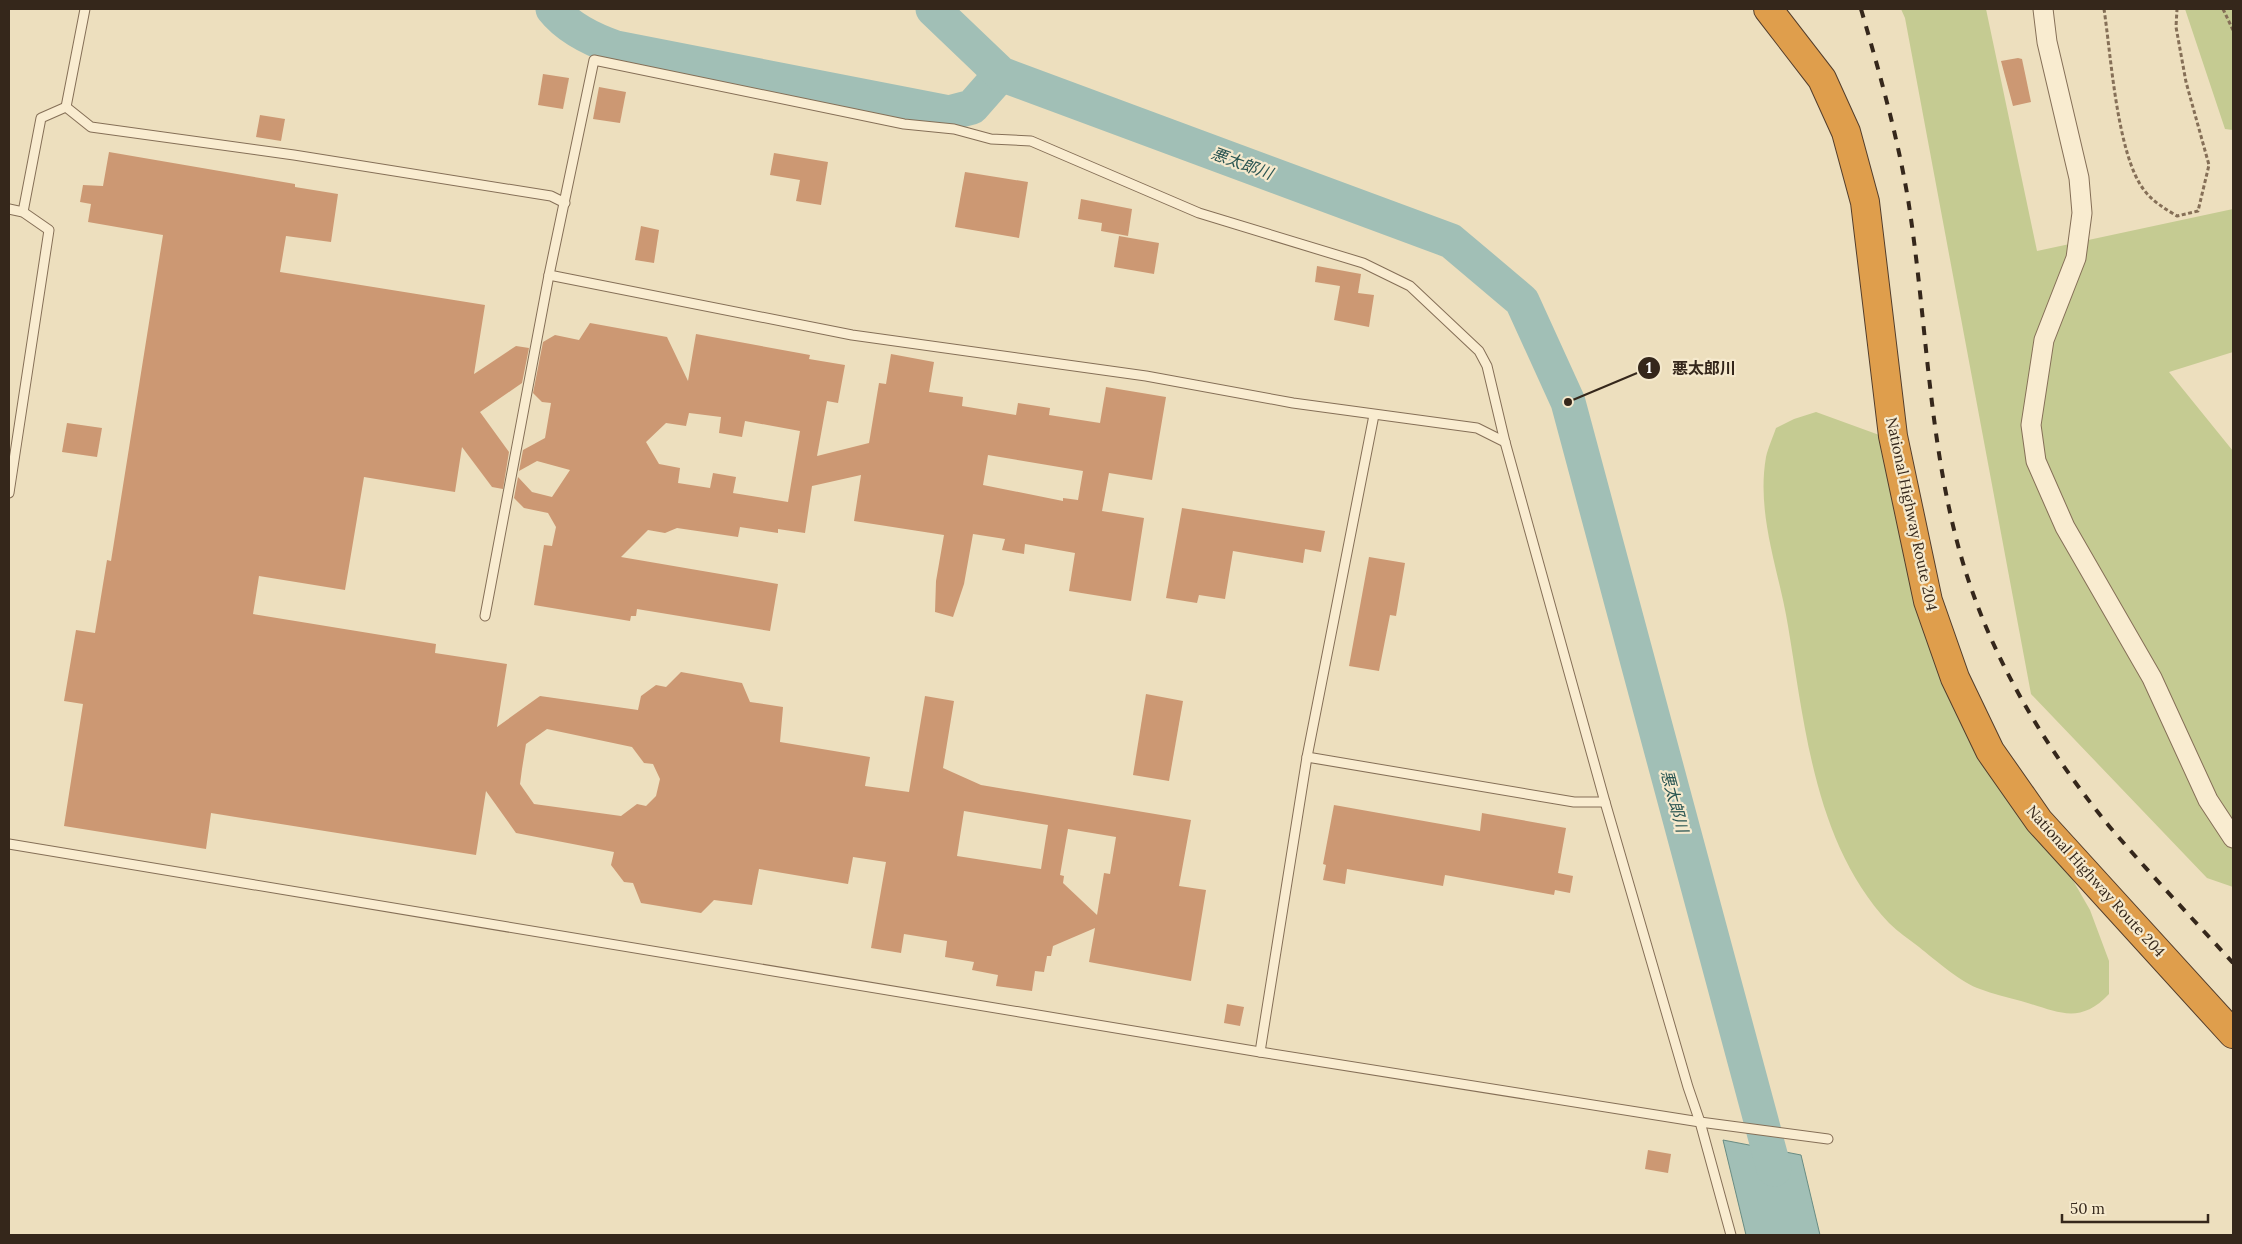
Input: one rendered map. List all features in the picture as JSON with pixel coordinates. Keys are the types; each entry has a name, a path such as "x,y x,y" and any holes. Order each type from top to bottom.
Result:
{"highway":[{"name":"National Highway Route 204","path":"1768,9 1822,79 1846,132 1865,202 1893,436 1928,601 1955,678 1990,751 2039,821 2233,1034"}],"street":[{"path":"2043,9 2047,42 2079,178 2082,213 2076,258 2044,340 2031,425 2036,461 2065,527 2152,678 2208,800 2233,838"}],"lane":[{"path":"66,107 85,9"},
{"path":"485,616 549,274 594,60 904,124 954,129 990,139 1031,141 1199,214 1363,263 1410,286 1479,351 1487,366 1505,442 1604,802 1700,1122 1731,1235"},
{"path":"66,107 91,127 294,155 551,196 565,203"},
{"path":"23,212 41,118 66,107"},
{"path":"9,209 23,212 49,230 9,493"},
{"path":"549,274 852,335 1146,376 1293,403 1477,428 1505,442"},
{"path":"1260,1052 1307,757 1374,415"},
{"path":"1307,757 1574,802 1604,802"},
{"path":"9,844 1260,1052 1700,1122 1828,1139"}],"path":[{"path":"2104,9 2121,126 2132,169 2143,189 2157,204 2176,216 2198,211 2209,165 2186,82 2176,27 2177,9"},
{"path":"2224,9 2233,30"}],"green space":[{"path":"1901,9 1986,9 2037,251 2233,209 2233,352 2169,372 2233,451 2233,887 2207,878 2031,694 1905,18"},
{"path":"2185,9 2233,9 2233,130 2225,129"},
{"path":"1816,412 1882,436 1910,560 2027,800 2090,910 2109,961 2109,994 2088,1010 2077,1013 2057,1012 1990,992 1973,986 1957,977 1889,923 1864,892 1844,857 1829,821 1817,783 1808,744 1788,626 1766,521 1764,500 1766,457 1776,428 1794,419"}],"water":[{"path":"1723,1140 1801,1155 1820,1235 1746,1235"}],"building":[{"path":"2022,59 2031,102 2013,106 2001,61"},
{"path":"543,74 569,78 563,109 538,105"},
{"path":"599,87 626,92 620,123 593,119"},
{"path":"260,115 285,119 281,141 256,137"},
{"path":"109,152 295,184 295,187 338,194 331,242 286,236 280,272 485,305 474,374 516,346 529,348 522,383 480,412 509,452 503,489 492,487 462,447 455,492 364,477 345,590 259,576 253,614 436,644 435,653 507,664 497,727 540,696 638,710 641,696 656,685 666,687 681,672 742,683 750,702 783,707 780,742 870,757 865,786 909,792 925,696 954,701 943,768 981,785 1191,820 1179,886 1206,890 1191,981 1089,962 1095,928 1053,946 1051,956 1047,956 1044,972 1035,971 1032,991 996,986 998,975 972,970 974,962 945,957 947,941 904,934 901,953 871,948 886,862 853,857 848,884 759,869 752,905 714,900 701,913 641,903 633,883 624,882 611,865 614,852 516,833 486,791 476,855 211,813 206,849 64,826 83,704 64,701 76,630 95,633 107,560 111,561 163,235 88,222 91,204 80,202 83,185 103,186","holes":["547,729 632,747 644,763 653,764 660,779 656,796 646,806 637,804 621,816 534,804 520,784 526,744","964,811 1048,825 1041,869 957,856","1068,829 1116,837 1110,874 1104,873 1097,915 1063,883 1064,876 1060,875"]},
{"path":"774,153 828,162 821,205 796,201 800,180 770,175"},
{"path":"965,172 1028,182 1019,238 955,227"},
{"path":"1081,199 1132,209 1128,236 1101,231 1102,223 1078,219"},
{"path":"641,226 659,230 654,263 635,260"},
{"path":"1119,236 1159,243 1154,274 1114,267"},
{"path":"1317,266 1361,274 1358,293 1374,295 1369,327 1334,320 1340,286 1315,282"},
{"path":"590,323 667,337 688,381 696,334 810,355 809,359 845,365 838,403 827,401 817,456 869,443 879,383 886,384 891,354 934,362 929,392 963,397 962,406 1016,415 1018,403 1050,408 1049,415 1100,423 1106,387 1166,397 1152,480 1109,473 1102,511 1144,518 1131,601 1069,591 1075,553 1025,544 1024,554 1002,550 1005,539 973,534 964,584 953,617 935,612 936,581 944,535 854,521 861,475 812,486 805,533 778,529 778,533 740,527 738,537 677,528 665,533 648,530 621,557 778,584 770,631 637,609 636,616 631,616 630,621 534,605 544,545 552,546 556,527 548,513 524,508 514,498 518,477 532,492 552,497 570,470 537,461 519,471 523,450 545,438 551,403 542,402 533,393 543,342 555,335 579,340","holes":["689,413 721,417 719,433 742,437 745,421 800,431 788,502 733,493 736,477 713,473 710,488 678,483 680,468 659,464 646,442 666,423 686,426","988,455 1083,471 1078,500 1063,498 1063,501 983,485"]},
{"path":"67,423 102,428 97,457 62,452"},
{"path":"1182,508 1325,531 1321,552 1305,549 1303,563 1233,551 1225,599 1199,595 1197,603 1166,598"},
{"path":"1369,557 1405,563 1396,616 1390,615 1379,671 1349,666"},
{"path":"1146,694 1183,701 1169,781 1133,775"},
{"path":"1334,805 1480,831 1482,813 1566,828 1558,873 1573,876 1570,893 1555,890 1554,895 1445,875 1443,886 1347,869 1345,884 1323,880 1326,865 1323,864"},
{"path":"1227,1004 1244,1007 1240,1026 1224,1023"},
{"path":"1648,1150 1671,1154 1668,1173 1645,1169"}],"waterway":[{"path":"553,9 566,22 582,33 616,48 949,113 972,107 1001,74"},
{"name":"悪太郎川","path":"933,9 1001,74 1451,241 1522,301 1568,402 1774,1169"}],"railway":[{"path":"1861,9 1887,103 1904,175 1915,249 1932,401 1948,501 1959,551 1987,630 2016,689 2069,774 2124,844 2233,963"}],"place":[{"name":"悪太郎川","path":"1568,402"}]}
